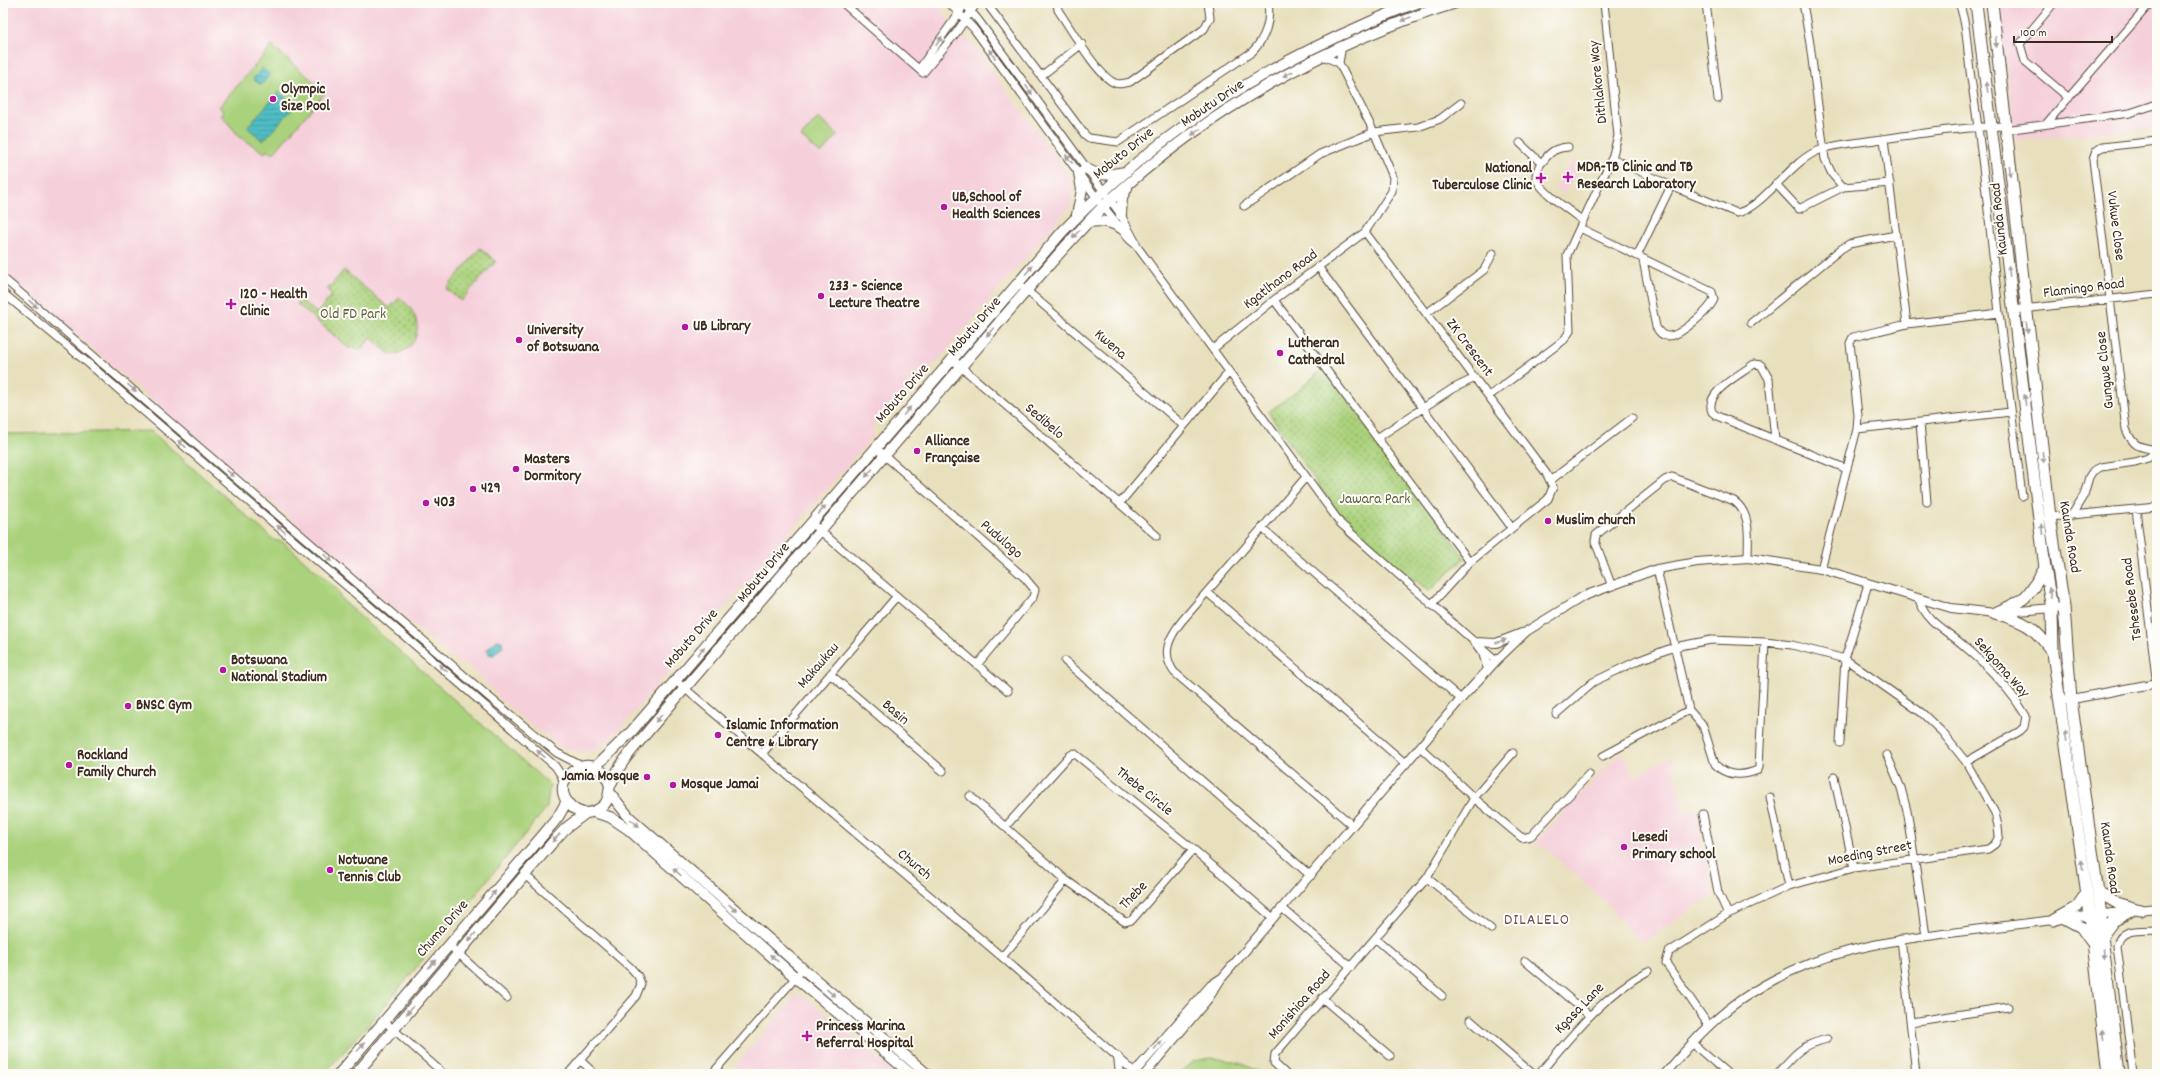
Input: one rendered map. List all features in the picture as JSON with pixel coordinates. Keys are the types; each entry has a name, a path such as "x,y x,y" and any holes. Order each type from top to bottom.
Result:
{"main road":[{"name":"Mobuto Drive","path":"595,767 628,736 1018,283 1076,217 1099,194 1126,171 1218,102 1274,68 1331,39 1417,3"},
{"name":"Mobutu Drive","path":"610,790 624,760 960,366 1027,290 1107,204 1156,161 1228,110 1281,77 1342,46 1415,16 1456,3"},
{"path":"1976,3 1992,126"},
{"name":"Kaunda Road","path":"1992,3 2025,309 2050,517 2064,607 2066,700 2086,894 2090,916 2091,941 2108,1074"},
{"name":"Kaunda Road","path":"1992,126 2013,310 2041,522 2045,568 2052,609 2053,653 2066,700 2098,892 2119,1074"},
{"path":"1076,217 1080,206 1082,171 1104,175 1126,171"},
{"path":"1121,215 1122,197 1130,183"},
{"path":"1089,222 1106,221 1114,223 1121,228"},
{"path":"888,434 896,441"},
{"path":"1995,613 2018,604 2028,596 2045,568"},
{"path":"1995,613 2026,623 2043,639 2053,653"},
{"path":"911,1074 796,978 628,829 610,817 590,812 578,811 567,801 564,793 564,784 570,772 582,766 595,767 605,774 610,790 629,817 803,969 927,1074"},
{"path":"590,812 604,805 610,790"},
{"name":"Chuma Drive","path":"339,1074 544,834 558,817 567,801"},
{"name":"Chuma Drive","path":"356,1074 566,828 590,812"},
{"path":"2098,892 2118,904 2135,911"},
{"path":"2054,920 2077,907 2086,894"},
{"path":"2102,936 2113,921 2135,911"},
{"path":"2066,919 2081,927 2091,941"}],"street":[{"path":"843,3 921,71"},
{"path":"949,3 966,19 1107,204 1121,228 1136,244 1345,529 1496,661"},
{"path":"921,71 965,3 1082,171"},
{"path":"921,71 972,12 977,3"},
{"path":"1057,3 1058,10 1103,76 1115,84 1130,82 1204,29 1210,18 1208,3"},
{"path":"990,8 1084,136 1120,142 1252,52 1266,31 1269,21 1268,3"},
{"name":"Dithlakore Way","path":"1489,396 1568,336 1570,331 1567,256 1612,158 1618,136 1604,3"},
{"path":"1706,3 1718,99"},
{"path":"1803,3 1827,166 1843,187"},
{"path":"1959,3 1966,27 1979,127 1999,313 2022,496"},
{"path":"2054,3 2020,44 2025,61 2068,98"},
{"path":"2046,124 2147,7"},
{"path":"1041,76 1082,44"},
{"path":"1342,46 1339,63 1374,132"},
{"path":"1322,56 1339,63"},
{"path":"1244,206 1320,154 1374,132 1418,127 1440,119 1461,103"},
{"path":"1612,158 1671,186 1737,213 1749,209 1803,159 1825,149 1884,139 1979,127 1992,126 2005,128 2046,124 2130,112 2157,104"},
{"name":"Kgatlhano Road","path":"1213,349 1274,300 1365,232 1392,191 1394,184 1393,177 1374,132"},
{"path":"1884,139 1908,324"},
{"name":"Vukwe Close","path":"2111,299 2094,156 2096,151 2102,148 2157,141"},
{"path":"1520,144 1541,163"},
{"path":"1568,147 1553,150 1541,163 1536,176 1539,185 1583,221"},
{"path":"1776,184 1799,209 1843,187 1890,183"},
{"path":"1580,228 1640,258 1712,292 1714,299 1712,303 1678,333 1669,336 1662,334 1656,327 1640,258 1671,186"},
{"path":"1107,204 1121,215 1133,235 1136,244"},
{"name":"ZK Crescent","path":"1365,232 1551,480"},
{"path":"1751,323 1849,244 1896,235"},
{"path":"1427,313 1484,270 1494,253"},
{"path":"1318,268 1424,408 1512,528"},
{"path":"3,278 489,697 557,753 582,766"},
{"name":"Kwena","path":"1018,283 1184,426"},
{"path":"3,292 89,364 555,766 564,784"},
{"name":"Flamingo Road","path":"2013,310 2157,294"},
{"name":"Gungwe Close","path":"2111,299 2126,429 2134,444 2143,448 2157,451"},
{"path":"1274,300 1470,562"},
{"path":"1821,569 1857,429 1858,415 1850,341 1853,338 1908,324 1999,313"},
{"path":"89,364 96,357"},
{"name":"Sedibelo","path":"952,359 1120,503 1156,536"},
{"path":"1775,440 1769,379 1761,365 1754,364 1716,393 1711,400 1711,410 1717,416 1775,440 1847,469"},
{"path":"1120,503 1229,372"},
{"path":"1377,438 1452,389 1475,378"},
{"path":"1857,429 2011,412"},
{"path":"1431,605 1470,562 1548,499 1552,493 1551,480 1632,418"},
{"path":"1920,423 1927,502"},
{"name":"Pudulogo","path":"876,448 1025,578 1035,590 1034,597 977,665"},
{"path":"2071,516 2084,495 2089,477 2093,471 2101,467 2122,465 2141,460 2157,451"},
{"path":"1306,477 1181,622 1170,638 1167,654 1171,667 1352,825"},
{"path":"1611,584 1595,541 1596,535 1665,480 1672,477 1734,501 1742,508 1747,516 1748,558"},
{"path":"2050,517 2157,507"},
{"name":"Tshesebe Road","path":"2136,509 2157,684"},
{"path":"811,523 1008,691"},
{"path":"1262,528 1461,699"},
{"path":"1474,642 1496,643 1527,630 1572,602 1611,584 1657,569 1697,562 1748,558 1821,569 1919,600 1951,608 1995,613 2064,607"},
{"path":"1657,569 1688,710 1703,726 1715,764 1719,769 1732,775 1758,770 1761,748 1765,642"},
{"path":"1840,743 1845,659 1868,584"},
{"path":"1208,592 1406,764"},
{"name":"Makaukau","path":"762,754 898,596"},
{"name":"Sekgoma Way","path":"1919,600 1930,620 1963,644 1984,664 2015,699 2026,716 2024,727 2020,731 1966,762"},
{"path":"1145,1074 1204,1004 1221,979 1272,918 1311,876 1352,825 1461,699 1488,669 1527,630"},
{"path":"1556,714 1598,680 1636,661 1674,647 1711,640 1765,642 1792,645 1845,659"},
{"path":"1474,642 1483,653 1488,669"},
{"name":"Moeding Street","path":"1709,1026 1666,962 1669,952 1675,948 1728,914 1789,886 1854,868 1915,858 1979,852 1995,844 1999,836 1995,813 1966,762 1942,732 1922,713 1845,659"},
{"path":"1065,661 1311,876"},
{"name":"Basin","path":"830,674 943,772"},
{"name":"Church","path":"676,681 1002,957 1135,1073"},
{"path":"2066,700 2157,684"},
{"path":"1603,756 1688,710"},
{"path":"1420,747 1474,798 1518,836 1527,838 1590,774"},
{"name":"Thebe Circle","path":"1006,826 1068,756 1074,753 1193,849 1272,918"},
{"name":"Monishioa Road","path":"1286,1074 1274,1062 1275,1054 1427,878 1474,798 1513,754"},
{"path":"1887,754 1906,804 1926,936"},
{"path":"1834,777 1854,868"},
{"name":"Thebe","path":"970,796 1066,880 1120,921 1129,922 1132,920 1193,849"},
{"path":"1770,797 1789,886"},
{"path":"1703,814 1718,892 1728,914"},
{"path":"525,876 631,968 638,976 641,984 636,996 568,1074"},
{"path":"1427,878 1491,930"},
{"path":"1002,957 1066,880"},
{"path":"1282,908 1351,967"},
{"path":"1665,1074 1709,1026 1745,996 1798,967 1839,952 1901,939 2157,908"},
{"path":"2133,1074 2117,945 2120,936 2128,931 2157,930"},
{"path":"1376,938 1442,996"},
{"path":"1901,939 1916,1074"},
{"path":"449,945 507,998"},
{"path":"1525,961 1589,1015"},
{"path":"712,1074 803,969"},
{"name":"Kgasa Lane","path":"1538,1074 1589,1015 1626,983 1648,971"},
{"path":"1135,1073 1211,986 1221,979"},
{"path":"1322,998 1390,1056"},
{"path":"1911,1022 2008,1007"},
{"path":"1470,1020 1533,1074"},
{"path":"384,1021 444,1074"},
{"path":"1778,1074 1798,1049 1807,1044 1827,1039"},
{"path":"1692,1043 1728,1074"},
{"path":"1118,1057 1120,1074"},
{"path":"580,1060 595,1074"}],"shaded area":[{"name":"University of Botswana","path":"3,3 931,3 938,7 951,23 959,40 967,37 1072,180 1071,205 897,408 887,408 874,423 873,436 610,740 595,750 587,752 567,750 529,724 496,696 497,693 467,665 457,662 3,272"},
{"path":"2003,3 2157,3 2157,127 2016,141 2001,24"},
{"name":"MDR-TB Clinic and TB Research Laboratory","path":"1572,160 1581,166 1564,194 1555,189"},
{"name":"Lesedi Primary school","path":"1621,752 1635,777 1671,756 1684,813 1696,810 1713,895 1642,943 1615,915 1611,907 1541,844 1536,848 1535,847 1537,840"},
{"name":"Princess Marina Referral Hospital","path":"796,995 807,998 896,1074 729,1074"}],"green space":[{"name":"Olympic Size Pool","path":"272,46 326,92 273,154 267,150 265,153 240,137 221,115 224,111 219,107"},
{"path":"818,118 838,135 821,154 801,137"},
{"path":"480,248 496,261 461,301 446,289"},
{"name":"Old FD Park","path":"344,270 389,308 399,298 407,305 417,322 415,339 410,346 402,352 391,355 371,338 359,351 353,346 350,349 297,304 300,300 317,313 332,295 327,290"},
{"name":"Jawara Park","path":"1324,367 1465,558 1429,591 1350,531 1268,412 1299,390"},
{"path":"151,431 274,540 283,542 337,589 341,599 550,785 547,807 389,1001 324,1074 3,1074 3,434"},
{"path":"1211,1058 1238,1063 1250,1067 1262,1074 1178,1074 1193,1061"}],"water":[{"path":"262,68 270,75 261,85 253,79"},
{"path":"279,92 295,106 263,141 247,127"},
{"path":"497,640 502,641 503,646 494,655 490,655 487,649"}],"place":[{"name":"Olympic Size Pool","path":"273,99"},
{"name":"MDR-TB Clinic and TB Research Laboratory","path":"1568,177"},
{"name":"National Tuberculose Clinic","path":"1541,178"},
{"name":"UB,School of Health Sciences","path":"944,207"},
{"name":"233 - Science Lecture Theatre","path":"821,296"},
{"name":"120 - Health Clinic","path":"231,304"},
{"name":"UB Library","path":"685,327"},
{"name":"University of Botswana","path":"519,340"},
{"name":"Lutheran Cathedral","path":"1280,353"},
{"name":"Alliance Française","path":"917,451"},
{"name":"Masters Dormitory","path":"516,469"},
{"name":"429","path":"473,489"},
{"name":"403","path":"426,503"},
{"name":"Muslim church","path":"1548,521"},
{"name":"Botswana National Stadium","path":"223,670"},
{"name":"BNSC Gym","path":"128,706"},
{"name":"Islamic Information Centre & Library","path":"718,735"},
{"name":"Rockland Family Church","path":"69,765"},
{"name":"Jamia Mosque","path":"647,777"},
{"name":"Mosque Jamai","path":"673,785"},
{"name":"Lesedi Primary school","path":"1624,847"},
{"name":"Notwane Tennis Club","path":"330,870"},
{"name":"Princess Marina Referral Hospital","path":"807,1036"}],"district":[{"name":"DILALELO","path":"1537,920"}]}
